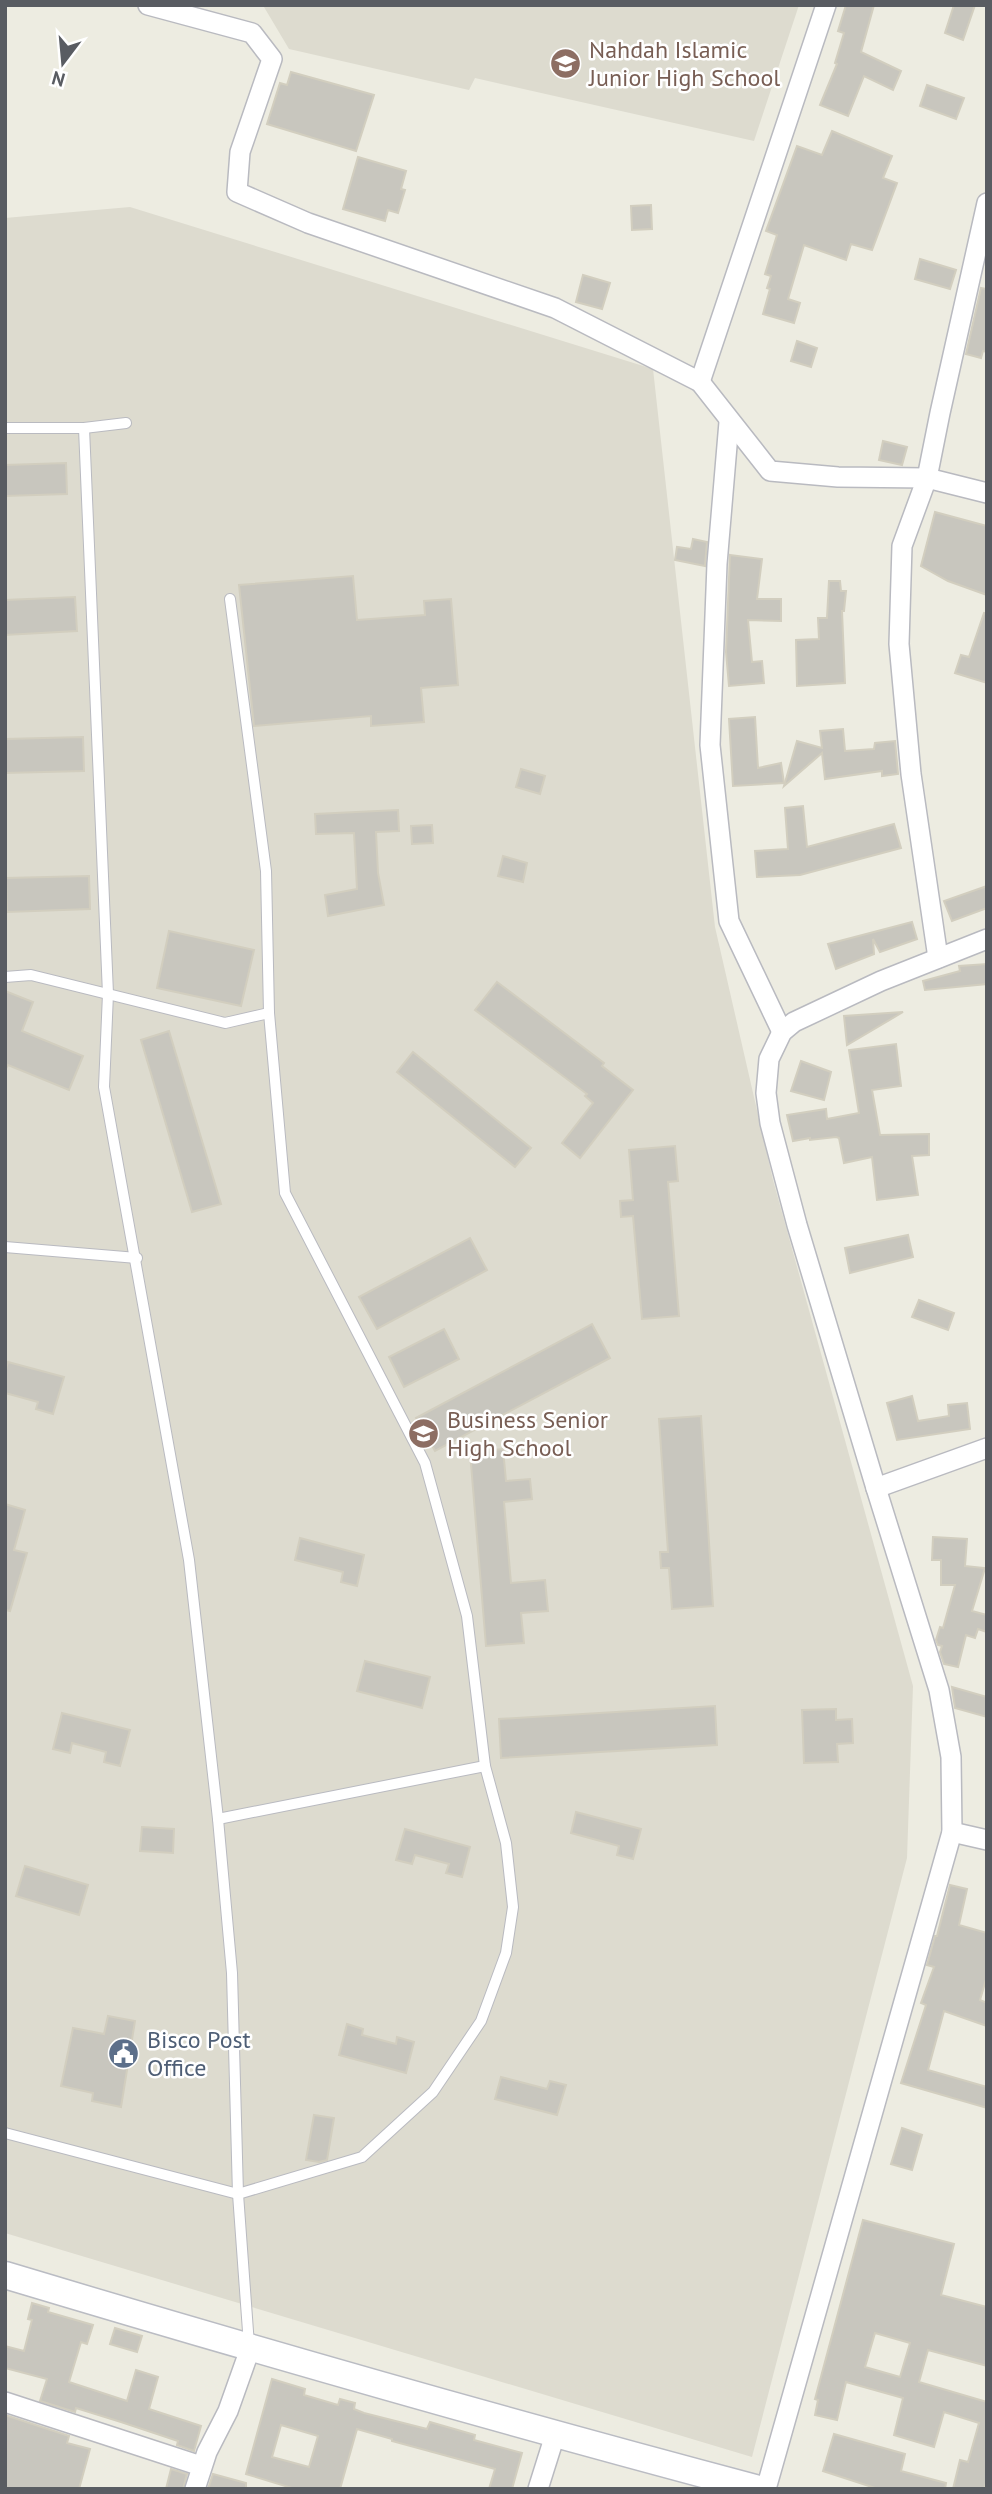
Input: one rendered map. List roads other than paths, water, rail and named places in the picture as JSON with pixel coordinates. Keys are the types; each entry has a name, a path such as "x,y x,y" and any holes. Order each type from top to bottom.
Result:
{"main road":[{"path":"5,2275 250,2349 759,2489"}],"street":[{"path":"148,5 252,33 272,59 240,152 237,192 309,223 555,308 700,382 770,471 838,477 927,478 987,493"},
{"path":"700,382 826,5"},
{"path":"938,958 911,774 899,644 902,546 927,478 987,205"},
{"path":"729,422 717,564 710,745 729,921 782,1032"},
{"path":"766,2489 952,1832 951,1757 939,1689 797,1225 770,1123 766,1093 767,1069 773,1046 782,1032 794,1022 835,1001 987,939"},
{"path":"876,1488 987,1448"},
{"path":"952,1832 987,1840"},
{"path":"195,2489 201,2466 228,2411 250,2349"},
{"path":"5,2402 201,2466"},
{"path":"538,2489 555,2435"}],"lane":[{"path":"5,428 85,428 125,423"},
{"path":"85,428 108,994 104,1087 190,1560 232,1973 238,2194 250,2349"},
{"path":"5,2133 238,2194 362,2157 432,2092 481,2021 506,1953 513,1907 506,1843 485,1766 467,1616 425,1463 285,1193 269,1013 266,872 230,600"},
{"path":"5,977 32,975 225,1023 269,1013"},
{"path":"5,1247 137,1258"},
{"path":"218,1819 485,1766"}],"place":[{"name":"Nahdah Islamic Junior High School","path":"566,63"},
{"name":"Business Senior High School","path":"424,1433"},
{"name":"Bisco Post Office","path":"124,2053"}]}
